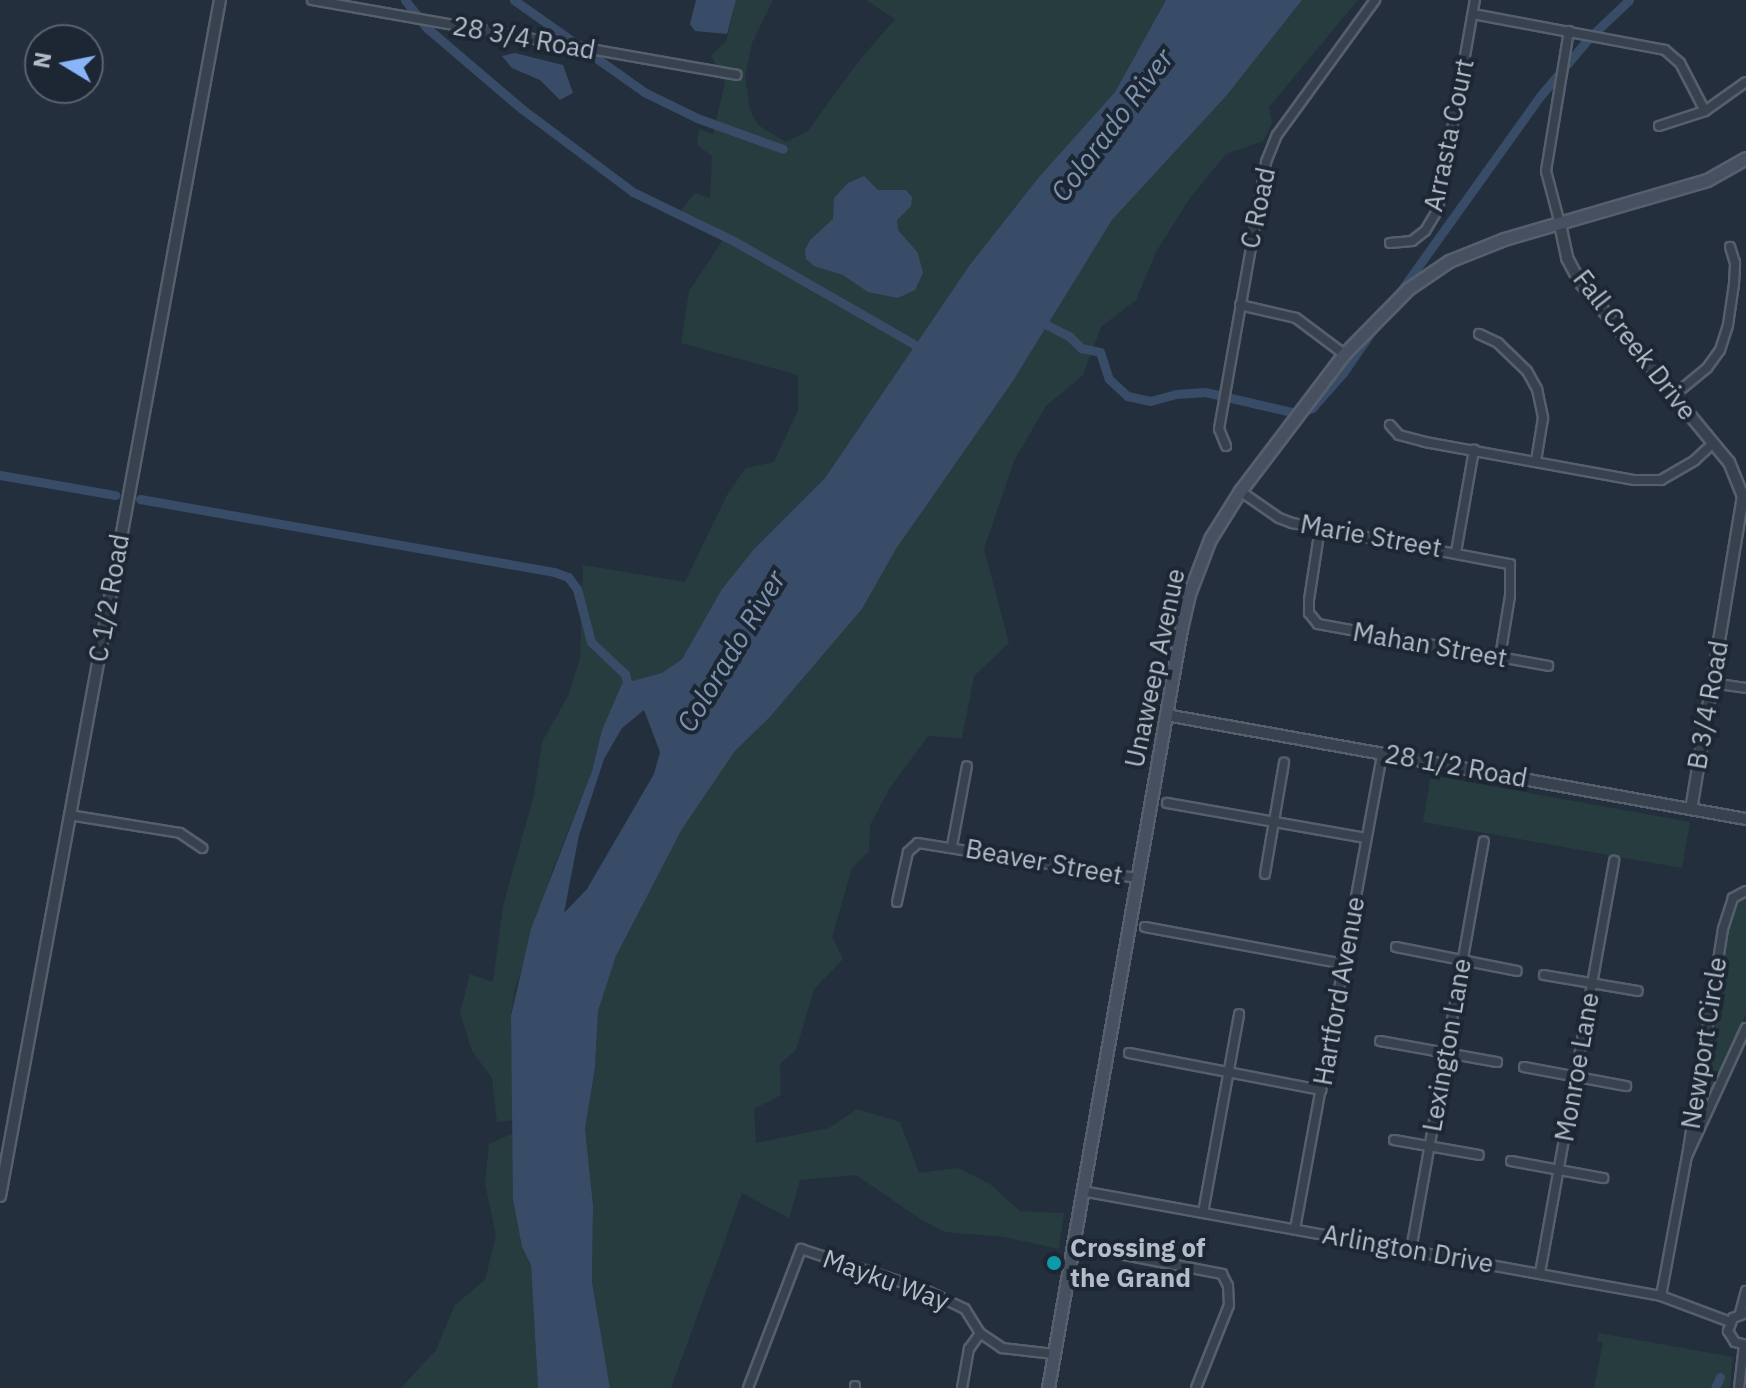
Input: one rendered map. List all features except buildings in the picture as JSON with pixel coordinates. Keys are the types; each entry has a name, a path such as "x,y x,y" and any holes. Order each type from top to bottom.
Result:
{"main road":[{"name":"Unaweep Avenue","path":"1048,1388 1136,878 1189,594 1210,539 1240,491 1344,354 1408,289 1449,261 1504,239 1707,180 1746,158"}],"street":[{"name":"C 1/2 Road","path":"0,1196 220,0"},
{"name":"28 3/4 Road","path":"312,0 736,75"},
{"name":"C Road","path":"1226,446 1219,429 1266,162 1277,135 1375,0"},
{"name":"Arrasta Court","path":"1390,243 1412,241 1425,231 1438,209 1475,0"},
{"path":"1473,14 1665,50 1680,63 1705,111"},
{"name":"Fall Creek Drive","path":"1569,31 1546,171 1567,258 1579,281 1729,462 1740,483 1744,507"},
{"path":"1659,126 1705,111 1746,82"},
{"path":"1673,396 1707,368 1720,350 1728,325 1734,282 1735,263 1730,247"},
{"path":"1240,305 1296,318 1344,354"},
{"path":"1479,334 1498,343 1527,371 1537,389 1543,418 1536,461"},
{"path":"1390,425 1399,435 1635,480 1661,480 1695,460 1713,443"},
{"path":"1456,552 1474,450"},
{"name":"Marie Street","path":"1240,491 1279,518 1510,564 1511,585 1500,657"},
{"name":"B 3/4 Road","path":"1691,809 1744,507"},
{"name":"Mahan Street","path":"1320,528 1309,600 1313,620 1318,624 1548,666"},
{"path":"1711,683 1746,688"},
{"name":"28 1/2 Road","path":"1166,715 1746,819"},
{"name":"Hartford Avenue","path":"1295,1229 1382,753"},
{"path":"1265,874 1284,763"},
{"path":"952,846 967,766"},
{"path":"1167,803 1366,838"},
{"path":"69,815 180,833 202,848"},
{"name":"Lexington Lane","path":"1411,1250 1484,841"},
{"name":"Beaver Street","path":"897,902 912,846 923,842 1136,878"},
{"name":"Monroe Lane","path":"1540,1273 1614,861"},
{"name":"Newport Circle","path":"1661,1296 1723,929 1733,898 1746,891"},
{"path":"1145,927 1344,964"},
{"path":"1396,947 1517,971"},
{"path":"1544,975 1638,991"},
{"path":"1203,1213 1239,1014"},
{"name":"Newport Circle","path":"1687,1156 1746,1028"},
{"path":"1380,1041 1497,1062"},
{"path":"1129,1053 1321,1090"},
{"path":"1524,1067 1626,1086"},
{"path":"1394,1140 1479,1155"},
{"path":"1511,1161 1603,1178"},
{"name":"Arlington Drive","path":"1082,1191 1661,1296 1730,1322"},
{"path":"1073,1245 1222,1274 1228,1286 1229,1305 1196,1388"},
{"name":"Mayku Way","path":"748,1388 801,1249 925,1290 965,1309 980,1333 1002,1348 1054,1354"},
{"path":"1739,1388 1745,1345 1729,1335 1730,1322 1743,1313 1746,1291"},
{"path":"962,1388 969,1349 980,1333"}],"green space":[{"path":"736,0 773,0 752,43 745,76 750,110 758,125 786,142 808,131 858,62 895,19 866,0 1166,0 1115,92 1039,177 969,266 825,478 754,549 722,589 682,659 662,673 602,730 592,771 553,869 515,989 511,1016 513,1120 497,1122 492,1078 472,1051 460,1013 470,974 493,982 503,906 534,795 542,742 568,696 580,658 583,565 685,582 727,495 746,468 774,462 798,410 798,375 681,343 689,291 723,240 681,210 695,193 710,198 712,156 697,145 699,129 713,134 725,82 711,55 726,42"},
{"path":"1302,0 1358,0 1269,107 1272,123 1263,141 1226,154 1190,198 1156,252 1136,300 1101,327 1083,375 1046,406 1014,461 984,549 1009,643 974,676 962,738 928,736 890,788 870,825 869,851 852,868 832,937 843,959 814,989 796,1050 780,1064 781,1095 754,1109 756,1143 829,1128 857,1109 900,1122 919,1173 958,1168 990,1184 1020,1211 1064,1213 1059,1249 1004,1237 945,1232 856,1175 800,1180 789,1218 742,1193 671,1388 610,1388 592,1282 593,1205 585,1127 595,1068 598,1011 616,956 682,829 735,751 769,718 862,609 896,549 1013,381 1112,220 1227,95"},
{"path":"1431,775 1690,822 1682,868 1423,822"},
{"path":"1746,895 1746,1014 1697,1126 1694,1122 1729,920 1735,904"},
{"path":"513,1133 513,1200 522,1247 531,1265 538,1388 401,1388 436,1350 455,1305 485,1280 496,1235 485,1184 489,1144"},
{"path":"1599,1333 1733,1357 1730,1388 1594,1388 1603,1342 1597,1341"}],"water":[{"path":"696,0 736,0 727,34 695,31 690,24"},
{"name":"Colorado River","path":"1166,0 1302,0 1227,95 1112,220 1013,381 896,549 862,609 769,718 735,751 682,829 616,956 598,1011 595,1068 585,1128 593,1205 592,1282 610,1388 538,1388 531,1265 522,1247 513,1200 511,1016 531,929 592,771 602,730 622,684 662,673 682,659 722,589 754,549 825,478 969,266 1039,177 1115,92","holes":["644,710 660,752 654,774 587,889 564,913 579,835 604,759 622,728"]},
{"path":"515,53 563,65 573,93 560,100 540,80 512,68 502,56"},
{"path":"864,176 878,190 906,190 912,197 911,206 897,220 898,230 918,253 923,273 915,290 898,298 868,292 843,275 814,266 806,259 805,250 810,240 833,219 834,198 848,183"}],"waterway":[{"path":"405,0 427,28 522,109 633,192 734,241 914,344"},
{"path":"514,0 646,93 697,118 783,149"},
{"path":"1397,296 1541,95 1589,38 1629,0"},
{"path":"1045,324 1069,336 1081,348 1100,352 1109,379 1127,396 1150,401 1176,394 1205,392 1296,413 1312,408 1343,373 1372,331"},
{"path":"0,475 115,495"},
{"path":"140,499 554,572 568,577 577,589 591,642 625,674 627,683"},
{"path":"1715,1388 1720,1377"}],"place":[{"name":"Crossing of the Grand","path":"1054,1263"}]}
